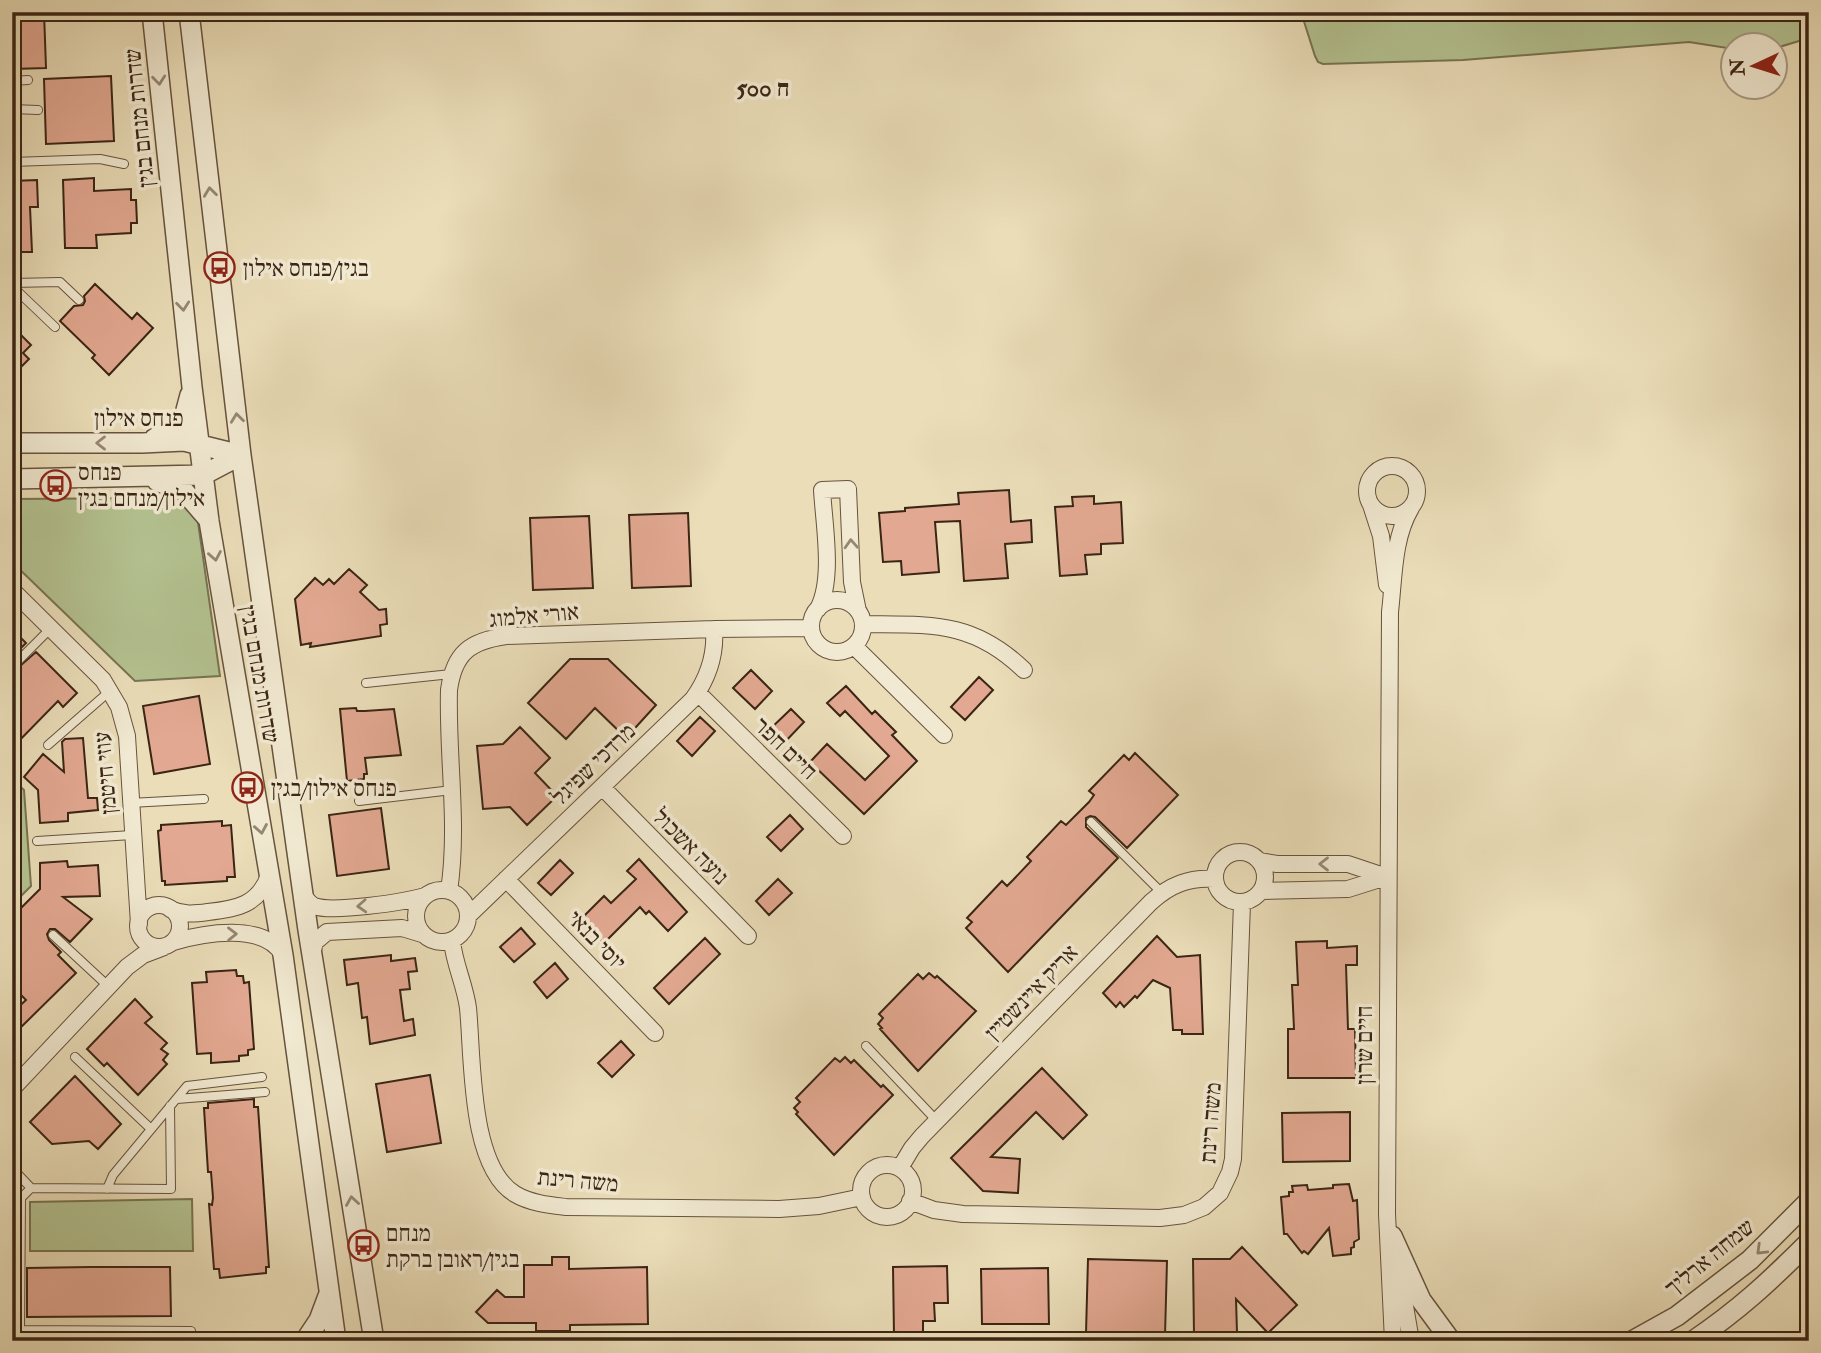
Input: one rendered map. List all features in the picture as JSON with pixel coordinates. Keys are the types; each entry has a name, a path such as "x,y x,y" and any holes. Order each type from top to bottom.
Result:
{"street":[{"name":"שדרות מנחם בגין","path":"152,12 209,520 283,955 336,1341"},
{"name":"שדרות מנחם בגין","path":"189,12 241,456 312,954 374,1341"},
{"path":"142,443 182,425 192,387"},
{"name":"פנחס אילון","path":"12,443 184,441 241,456"},
{"path":"12,479 203,475 241,456"},
{"path":"1394,465 1409,471 1416,481 1417,497 1411,508 1399,515 1381,514 1370,504 1367,493 1371,477 1379,469 1394,465"},
{"path":"146,477 184,491 209,520"},
{"path":"848,489 852,582 860,618 860,636 853,646 839,652 827,650 815,640 811,628 813,616 822,599 826,573 822,490 848,489"},
{"name":"חיים שרון","path":"1370,504 1381,536 1390,612"},
{"name":"חיים שרון","path":"1393,1341 1387,1214 1390,612 1398,544 1404,520 1411,508"},
{"name":"עוזי חיטמן","path":"12,590 111,690 119,707 126,730 139,928"},
{"path":"818,609 827,602 839,601 851,604 860,618"},
{"path":"860,618 960,630 990,644 1024,670"},
{"name":"אורי אלמוג","path":"449,891 454,858 448,704 452,674 464,652 478,642 496,637 811,628"},
{"name":"מרדכי שפיגל","path":"468,915 698,693 711,664 714,629"},
{"path":"853,646 944,735"},
{"name":"חיים חפר","path":"698,693 844,836"},
{"name":"נועה אשכול","path":"602,787 748,936"},
{"path":"1259,861 1265,876 1261,891 1253,899 1242,903 1234,902 1223,896 1216,887 1219,864 1230,854 1246,852 1259,861 1348,864 1387,877"},
{"name":"עוזי חיטמן","path":"134,870 147,895 166,907"},
{"path":"113,981 133,951 146,910 166,907 178,913 190,914 240,908 260,894 269,875"},
{"name":"אריק איינשטיין","path":"900,1168 912,1148 937,1121 1162,892 1198,877 1215,879"},
{"path":"1261,891 1287,888 1348,889 1387,877"},
{"name":"יוסי בנאי","path":"506,879 655,1033"},
{"path":"303,894 311,904 323,908 397,904 425,897 436,891 449,891 462,900 468,915 464,931 452,941 436,942 405,928 327,932 314,942 312,954"},
{"path":"422,934 416,914 425,897"},
{"name":"משה רינת","path":"911,1201 934,1210 963,1214 1160,1218 1195,1211 1213,1200 1226,1184 1233,1159 1242,903"},
{"path":"139,928 148,944 168,945 178,935 180,925 177,915 166,907"},
{"path":"12,1089 113,981 139,958 168,945 208,935 254,935 272,942 283,955"},
{"name":"משה רינת","path":"452,941 467,1005 484,1149 495,1176 515,1194 546,1205 566,1207 779,1209 820,1206 862,1197"},
{"path":"885,1165 900,1168 911,1181 911,1201 900,1213 884,1216 870,1210 862,1197 863,1180 870,1171 885,1165"},
{"name":"שמחה ארליך","path":"1633,1341 1677,1316 1750,1260 1809,1201"},
{"name":"חיים שרון","path":"1387,1214 1411,1341"},
{"path":"1392,1236 1421,1300 1451,1341"},
{"path":"1693,1341 1766,1286 1809,1242"},
{"path":"305,1341 320,1320 330,1291"},
{"name":"שדרות מנחם בגין","path":"371,1319 388,1341"}],"lane":[{"path":"12,80 28,80"},
{"path":"12,109 38,110"},
{"path":"12,162 100,159 124,164"},
{"path":"12,285 60,282 79,300"},
{"path":"12,285 55,327"},
{"path":"12,667 51,628"},
{"path":"366,683 452,674"},
{"path":"48,745 111,690"},
{"path":"359,801 452,790"},
{"path":"130,803 204,799"},
{"path":"1091,822 1162,892"},
{"path":"37,841 132,835"},
{"path":"53,935 113,981"},
{"path":"866,1046 937,1121"},
{"path":"75,1057 151,1129"},
{"path":"107,1189 113,1175 187,1086 262,1077"},
{"path":"174,1102 265,1092"},
{"path":"174,1102 170,1189 31,1188 20,1198 19,1330 191,1331"},
{"path":"12,1168 31,1188"}],"green space":[{"path":"1301,12 1809,12 1809,38 1790,44 1790,32 1720,32 1720,47 1689,42 1463,60 1323,64 1318,62"},
{"path":"157,498 182,504 198,522 220,676 135,681 12,562 12,499"},
{"path":"12,779 24,790 31,886 12,905"},
{"path":"192,1199 193,1251 30,1251 30,1202"}],"building":[{"path":"12,12 44,12 46,68 12,69"},
{"path":"111,76 114,141 46,144 44,79"},
{"path":"94,178 94,191 131,189 131,200 136,200 137,223 131,223 131,233 96,235 97,248 65,248 63,180"},
{"path":"37,180 38,207 30,207 32,252 14,252 12,181"},
{"path":"95,284 132,319 137,313 153,328 109,375 92,358 95,355 60,321 74,306 83,305 84,296"},
{"path":"12,326 31,345 23,353 29,359 12,376"},
{"path":"1009,490 1011,522 1031,520 1032,542 1005,544 1008,578 964,581 960,521 935,522 939,572 902,575 901,561 883,562 879,513 959,504 958,493"},
{"path":"1094,496 1094,504 1121,502 1123,543 1101,544 1101,554 1085,555 1087,574 1060,576 1055,507 1073,506 1072,497"},
{"path":"688,513 691,586 632,588 629,515"},
{"path":"589,516 593,588 533,590 530,518"},
{"path":"349,569 367,585 360,592 379,610 386,609 387,624 380,625 381,636 310,647 311,643 301,645 295,599 315,578 323,585 329,579 334,584"},
{"path":"12,629 26,643 12,657"},
{"path":"36,652 77,693 63,707 58,701 12,748 12,673"},
{"path":"570,659 608,659 656,705 626,738 595,708 566,739 528,703"},
{"path":"751,670 772,691 755,709 733,688"},
{"path":"979,677 993,690 965,720 951,707"},
{"path":"846,686 872,714 875,711 896,732 892,735 917,761 864,814 810,762 827,744 865,780 889,756 845,711 840,716 827,703"},
{"path":"199,696 210,764 154,774 143,706"},
{"path":"356,708 357,711 394,709 401,755 365,758 367,774 364,774 364,779 347,781 340,709"},
{"path":"791,709 804,722 782,745 768,731"},
{"path":"700,717 715,731 692,756 677,741"},
{"path":"520,727 550,758 535,773 557,796 527,825 510,807 483,809 477,746 503,744"},
{"path":"83,738 88,798 97,798 98,810 68,813 68,821 40,823 38,790 24,777 43,754 64,772 62,742 65,739"},
{"path":"1135,753 1178,795 1127,848 1095,817 1086,818 1086,827 1118,858 1008,972 966,928 972,922 967,918 1002,881 1007,886 1013,880 1031,861 1027,857 1061,821 1066,825 1089,802 1094,795 1089,791 1124,755 1129,760"},
{"path":"381,808 389,869 337,876 329,815"},
{"path":"790,815 803,829 781,851 767,837"},
{"path":"222,821 222,826 231,825 235,877 227,877 227,881 165,885 165,881 162,881 158,831 161,830 161,825"},
{"path":"639,859 687,912 668,931 649,911 646,914 640,907 604,943 580,920 604,896 611,903 636,879 627,871"},
{"path":"560,860 573,873 551,895 538,883"},
{"path":"67,861 68,867 98,865 100,896 63,897 92,919 70,942 55,929 50,929 47,934 49,940 61,952 58,955 76,973 12,1036 12,1013 26,1000 12,986 12,917 40,889 40,863"},
{"path":"778,879 792,893 769,915 756,901"},
{"path":"521,928 535,944 514,962 500,947"},
{"path":"1157,936 1177,957 1200,955 1203,1034 1182,1034 1182,1030 1173,1030 1170,988 1153,980 1137,998 1135,996 1124,1007 1120,1002 1116,1007 1103,993"},
{"path":"705,938 720,954 669,1004 654,988"},
{"path":"1327,941 1327,948 1357,946 1357,965 1346,965 1348,1029 1355,1029 1356,1078 1288,1078 1288,1029 1294,1029 1292,985 1298,985 1296,942"},
{"path":"391,955 391,961 415,958 417,971 408,972 410,989 400,990 404,1021 413,1019 415,1035 370,1044 367,1017 362,1018 358,983 347,985 344,960"},
{"path":"555,963 568,979 547,998 534,982"},
{"path":"236,970 237,976 243,976 244,983 249,982 254,1049 248,1050 248,1055 239,1056 239,1061 211,1063 211,1053 197,1054 192,983 207,982 206,972"},
{"path":"929,973 935,978 937,976 976,1011 918,1071 880,1029 882,1028 878,1024 883,1018 879,1014 918,974 923,979"},
{"path":"135,999 152,1017 145,1023 167,1043 161,1049 168,1054 163,1060 167,1064 138,1095 107,1063 104,1066 87,1049"},
{"path":"621,1041 634,1055 612,1077 598,1063"},
{"path":"845,1057 851,1063 854,1060 893,1095 834,1155 796,1114 798,1112 794,1108 800,1102 796,1098 835,1058 840,1062"},
{"path":"1042,1068 1087,1115 1063,1139 1036,1112 991,1157 1020,1159 1018,1193 983,1191 951,1158"},
{"path":"430,1075 441,1143 387,1152 376,1084"},
{"path":"75,1076 121,1124 98,1149 89,1141 52,1144 30,1122"},
{"path":"254,1099 254,1107 258,1107 269,1267 266,1267 266,1273 220,1278 219,1269 214,1269 209,1204 212,1205 213,1198 211,1172 208,1172 204,1108 208,1108 208,1103"},
{"path":"1350,1112 1350,1161 1283,1162 1282,1113"},
{"path":"1349,1184 1353,1201 1357,1200 1359,1239 1354,1242 1351,1254 1333,1256 1329,1228 1308,1254 1304,1251 1302,1253 1287,1234 1284,1234 1281,1197 1289,1196 1289,1192 1293,1192 1292,1186 1307,1185 1308,1190"},
{"path":"1242,1247 1297,1305 1268,1333 1236,1299 1237,1333 1194,1334 1193,1259 1230,1259"},
{"path":"552,1257 569,1257 569,1269 647,1267 648,1324 570,1325 570,1331 536,1331 536,1323 488,1323 476,1312 497,1290 505,1297 524,1297 524,1265 552,1265"},
{"path":"1088,1259 1167,1261 1165,1336 1086,1333"},
{"path":"947,1266 948,1303 934,1303 935,1321 923,1321 923,1336 894,1336 893,1267"},
{"path":"170,1267 171,1316 27,1317 27,1268"},
{"path":"1048,1268 1049,1324 982,1324 981,1269"}],"place":[{"name":"בגין/פנחס אילון","path":"220,268"},
{"name":"פנחס אילון/מנחם בגין","path":"55,485"},
{"name":"פנחס אילון/בגין","path":"248,788"},
{"name":"מנחם בגין/ראובן ברקת","path":"363,1246"}],"district":[{"name":"ח 500","path":"763,88"}]}
